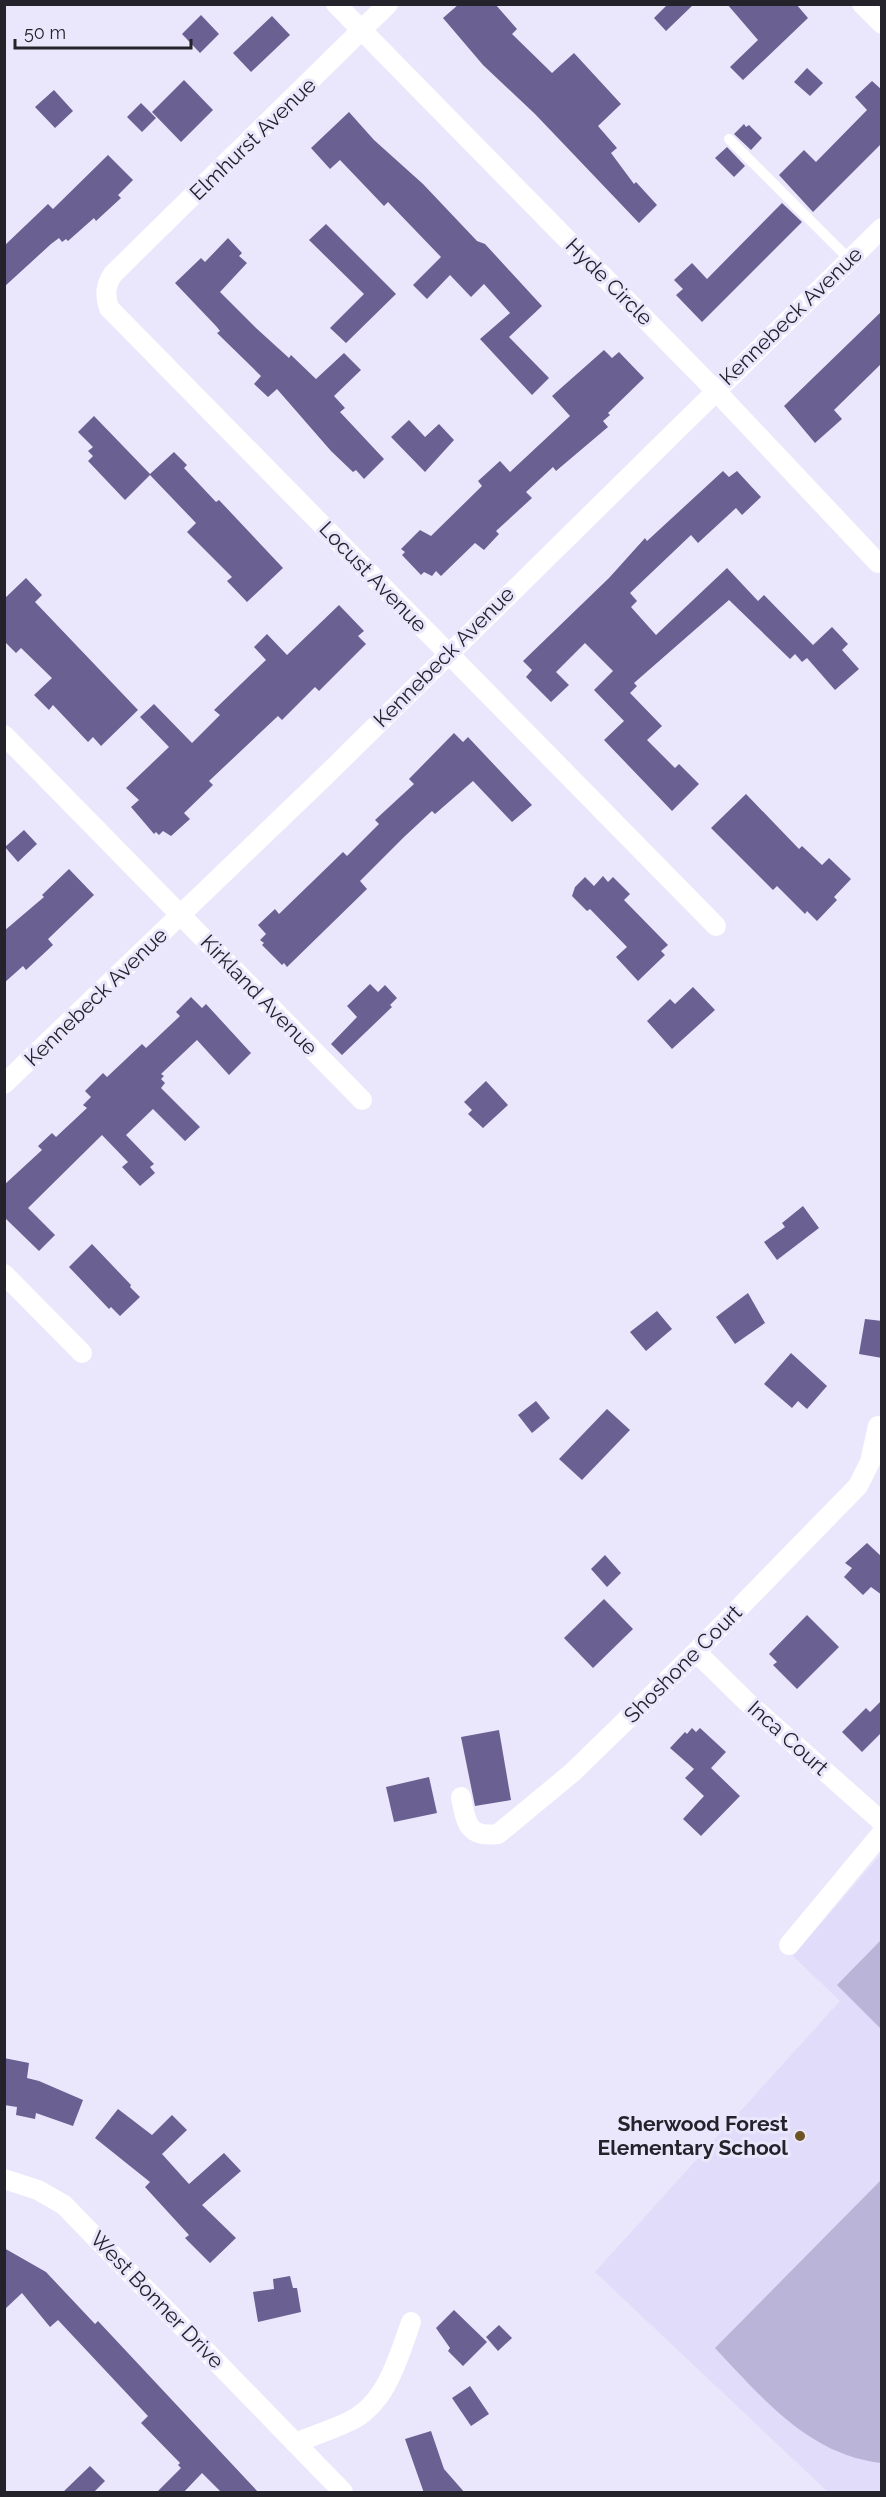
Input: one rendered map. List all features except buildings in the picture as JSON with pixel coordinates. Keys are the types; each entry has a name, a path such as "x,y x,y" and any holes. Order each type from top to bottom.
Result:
{"street":[{"name":"Hyde Circle","path":"336,4 715,390 878,563"},
{"name":"Elmhurst Avenue","path":"116,272 388,4"},
{"path":"862,4 882,24"},
{"name":"Kennebeck Avenue","path":"4,1084 181,915 882,228"},
{"name":"Locust Avenue","path":"116,272 107,283 105,296 109,308 716,926"},
{"name":"Kirkland Avenue","path":"4,735 362,1100"},
{"path":"4,1274 82,1353"},
{"name":"Shoshone Court","path":"461,1797 467,1824 475,1832 486,1836 498,1834 573,1772 696,1652 858,1486 870,1462 878,1426"},
{"name":"Inca Court","path":"696,1652 747,1702 882,1822"},
{"path":"789,1945 882,1833"},
{"name":"West Bonner Drive","path":"4,2179 38,2190 64,2205 343,2493"},
{"path":"295,2443 350,2422 371,2405 396,2365 411,2322"}],"lane":[{"path":"729,139 849,259"}],"shaded area":[{"name":"Sherwood Forest Elementary School","path":"881,1854 881,2492 828,2492 595,2272 840,2001 793,1956"},
{"path":"881,1940 881,2029 837,1985"},
{"path":"881,2180 881,2463 855,2458 831,2449 809,2436 769,2404 715,2348"}],"place":[{"name":"Sherwood Forest Elementary School","path":"800,2136"}]}
